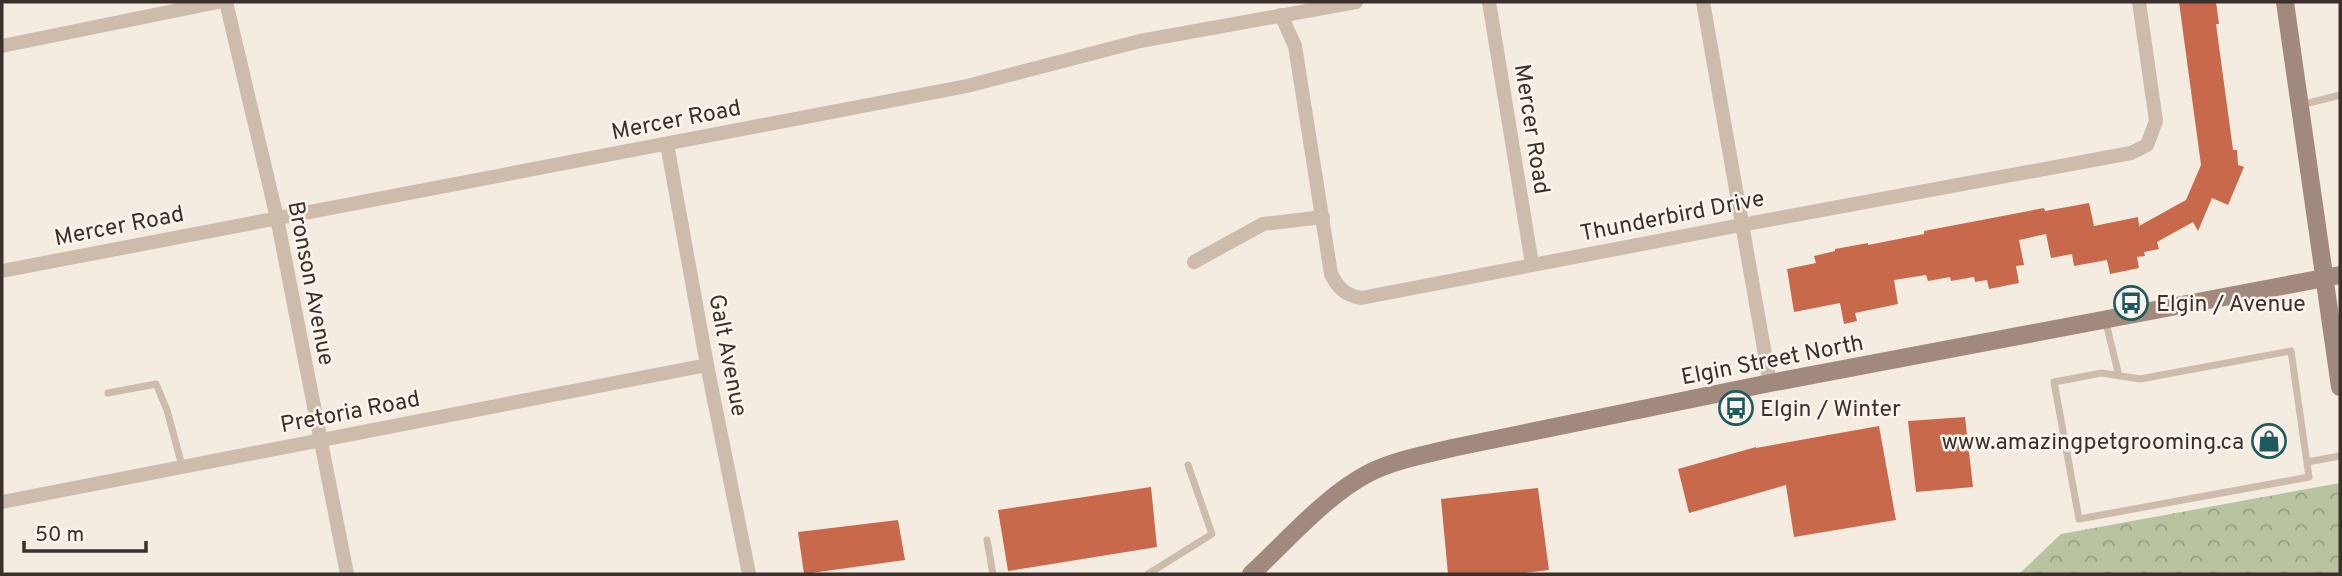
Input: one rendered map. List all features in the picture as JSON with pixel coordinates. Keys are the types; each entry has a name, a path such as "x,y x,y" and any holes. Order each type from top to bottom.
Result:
{"street":[{"path":"2,46 218,2"},
{"name":"Bronson Avenue","path":"226,2 277,218 347,574"},
{"name":"Mercer Road","path":"2,271 967,86 1140,41 1356,2"},
{"name":"Mercer Road","path":"1489,2 1532,264"},
{"path":"1703,2 1770,383"},
{"name":"Thunderbird Drive","path":"1281,15 1295,46 1331,274 1338,288 1351,296 1373,297 1532,264 2131,153 2147,145 2156,121 2139,2"},
{"path":"2285,2 2300,105 2332,276 2340,387"},
{"name":"Galt Avenue","path":"667,144 707,365 749,574"},
{"path":"1194,262 1263,224 1324,217"},
{"name":"Elgin Street North","path":"1251,574 1338,492 1370,472 1401,461 1452,448 1770,383 2332,276"},
{"name":"Pretoria Road","path":"2,502 707,365"}],"lane":[{"path":"2300,105 2340,95"},
{"path":"2105,319 2119,376"},
{"path":"2291,351 2307,462 2309,477 2079,519 2054,382 2102,373 2140,379 2291,351"},
{"path":"108,393 156,384 167,410 182,466"},
{"path":"2307,462 2340,456"},
{"path":"1149,574 1212,534 1188,465"},
{"path":"987,540 993,574"}],"green space":[{"path":"2340,483 2340,574 2019,574 2061,534"}],"building":[{"path":"2179,2 2216,2 2219,24 2216,24 2233,150 2237,150 2238,165 2244,167 2228,205 2212,198 2198,231 2193,222 2157,242 2159,249 2144,252 2145,256 2137,257 2139,268 2110,274 2107,260 2074,266 2072,254 2051,258 2046,234 2019,240 2024,265 2016,266 2019,283 1989,289 1987,280 1975,282 1974,277 1928,281 1926,275 1894,280 1898,304 1855,313 1857,321 1844,324 1840,303 1794,312 1787,269 1816,263 1814,256 1835,249 1868,245 1924,234 1924,231 2044,208 2045,211 2089,203 2094,226 2138,217 2139,226 2186,200 2201,165"},
{"path":"1965,417 1973,487 1916,492 1908,421"},
{"path":"1879,426 1896,520 1794,537 1786,485 1689,513 1678,469 1756,447"},
{"path":"1151,487 1157,547 1008,571 998,510"},
{"path":"1538,488 1549,570 1516,574 1448,574 1441,499"},
{"path":"898,520 905,560 804,574 798,532"}],"place":[{"name":"Elgin / Avenue","path":"2131,303"},
{"name":"Elgin / Winter","path":"1736,408"},
{"name":"www.amazingpetgrooming.ca","path":"2269,441"}]}
